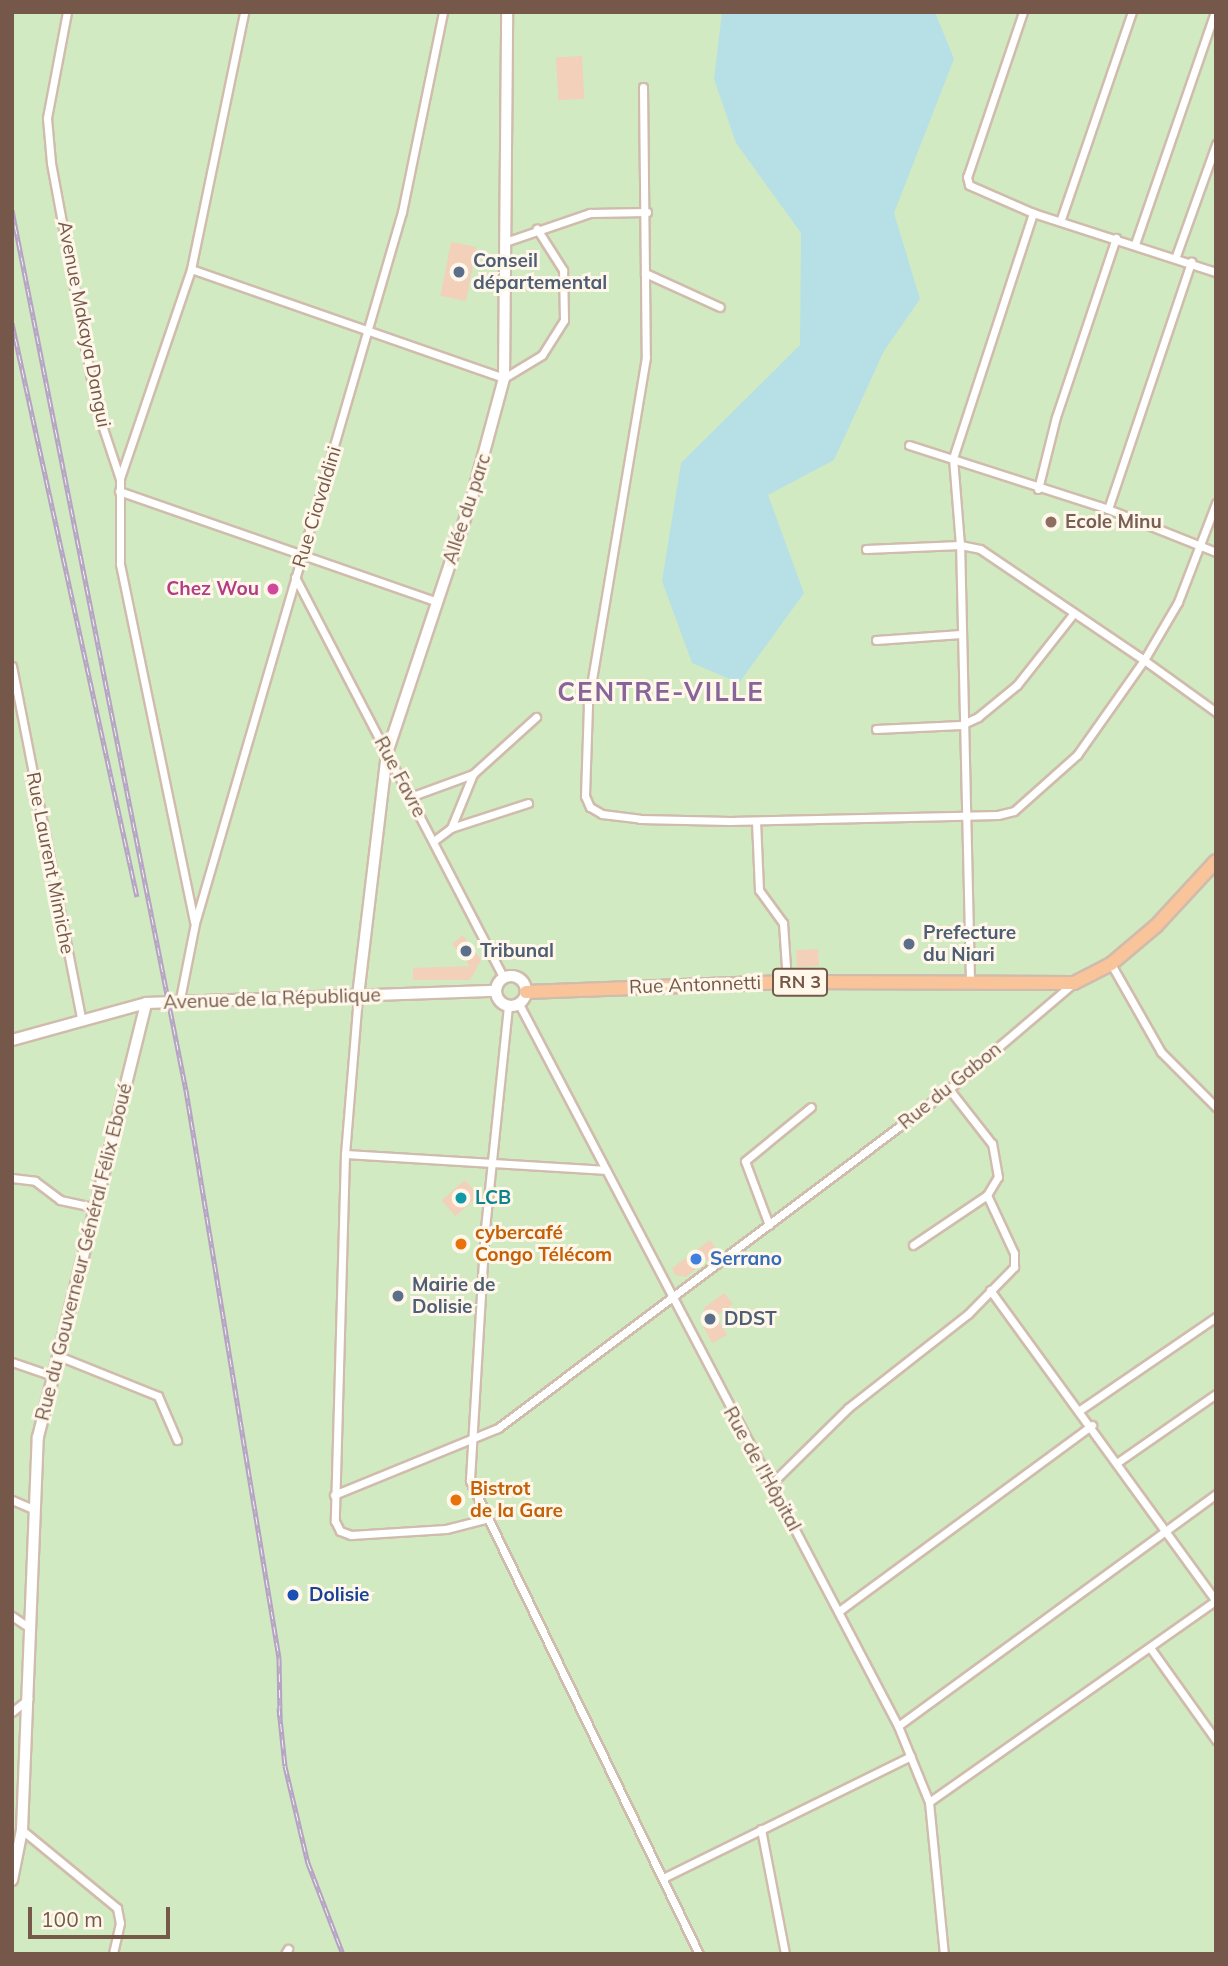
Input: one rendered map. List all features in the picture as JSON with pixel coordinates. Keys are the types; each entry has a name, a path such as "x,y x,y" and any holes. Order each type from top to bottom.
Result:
{"highway":[{"name":"Rue du Gabon","path":"1074,983 1111,964 1156,926 1216,861"},
{"name":"Rue Antonnetti","path":"526,992 787,982 1074,983"}],"main road":[{"path":"503,977 522,980 526,992 513,1005 496,991 503,977"},
{"name":"Avenue de la République","path":"146,1003 180,999 496,991"},
{"name":"Rue du Gouverneur Général Félix Eboué","path":"12,1880 22,1830 33,1509 50,1375 146,1003"}],"street":[{"name":"Avenue Makaya Dangui","path":"67,12 47,118 51,163 97,410 120,479 120,564 195,923"},
{"path":"120,479 191,269 244,12"},
{"name":"Rue Ciavaldini","path":"180,999 195,923 402,212 443,12"},
{"name":"Allée du parc","path":"358,996 387,753 437,602 504,378 508,241 507,12"},
{"path":"1023,12 967,177 975,191 1032,213 1061,219 1216,272"},
{"path":"1061,219 1132,12"},
{"path":"1135,244 1215,12"},
{"path":"643,87 647,212 646,357 588,705 585,796 602,814 756,821 1014,811 1077,755 1144,660 1202,547 1216,503"},
{"path":"1175,256 1216,144"},
{"path":"508,241 537,229 617,209 647,212"},
{"path":"970,981 961,725 960,545 953,458 1032,213"},
{"path":"191,269 368,326 504,378 542,355 564,320 563,270 537,229"},
{"path":"1038,489 1056,417 1116,238"},
{"path":"1108,509 1191,262"},
{"path":"645,273 720,307"},
{"path":"909,445 1038,489 1108,509 1216,552"},
{"path":"118,491 437,602"},
{"path":"866,549 960,545 1004,562 1073,614 1144,660 1216,712"},
{"name":"Rue Favre","path":"295,578 435,840 503,977"},
{"path":"876,729 961,725 1017,685 1073,614"},
{"path":"876,640 961,634"},
{"name":"Rue Laurent Mimiche","path":"12,666 80,1019"},
{"path":"410,797 473,774 536,717"},
{"path":"451,828 473,774"},
{"path":"435,840 451,828 528,803"},
{"path":"756,821 759,890 783,923 787,982"},
{"path":"1111,964 1161,1052 1216,1107"},
{"name":"Rue du Gabon","path":"334,1495 474,1442 589,1363 950,1089 1074,983"},
{"path":"358,996 345,1154 335,1521 351,1535 446,1529 485,1519"},
{"name":"Avenue de la République","path":"12,1040 80,1019 146,1003"},
{"path":"513,1005 492,1162 470,1481 485,1519 699,1954"},
{"name":"Rue de l'Hôpital","path":"513,1005 604,1170 898,1726 929,1802 944,1954"},
{"path":"914,1245 988,1195 998,1177 992,1144 950,1089"},
{"path":"769,1225 745,1161 811,1107"},
{"path":"345,1154 604,1170"},
{"path":"12,1178 35,1181 60,1200 93,1207"},
{"path":"771,1484 848,1408 990,1290 1016,1261 988,1195"},
{"path":"929,1802 1216,1601 1092,1425 990,1290"},
{"path":"1080,1410 1216,1317"},
{"path":"56,1355 158,1396 177,1440"},
{"path":"12,1362 50,1375"},
{"path":"1118,1462 1216,1394"},
{"path":"839,1611 1092,1425"},
{"path":"898,1726 1216,1494"},
{"path":"12,1500 33,1509"},
{"path":"12,1616 30,1628"},
{"path":"1151,1648 1216,1740"},
{"path":"12,1712 28,1699"},
{"path":"663,1878 911,1756"},
{"path":"761,1829 785,1954"},
{"path":"22,1830 117,1908 120,1923 113,1954"}],"green space":[{"path":"12,12 1216,12 1216,1954 12,1954"}],"water":[{"path":"722,12 935,12 954,59 894,213 920,299 884,351 834,460 768,495 804,593 739,683 692,663 662,581 681,463 800,345 801,233 736,143 714,79"}],"building":[{"path":"582,56 584,99 558,100 556,57"},
{"name":"Conseil départemental","path":"451,242 477,247 466,301 441,296"},
{"name":"Tribunal","path":"463,935 481,960 470,980 413,980 413,968 470,966 452,944"},
{"path":"818,949 819,966 797,967 796,950"},
{"name":"LCB","path":"465,1180 479,1196 455,1216 442,1200"},
{"name":"Serrano","path":"710,1240 718,1251 686,1277 675,1275 672,1268"},
{"name":"DDST","path":"724,1293 733,1304 716,1316 727,1335 712,1343 701,1322 704,1308"}],"railway":[{"path":"12,210 186,1090 279,1658 280,1717"},
{"path":"12,323 137,897"},
{"path":"279,1708 285,1766 308,1863 343,1954"}],"place":[{"name":"Conseil départemental","path":"459,272"},
{"name":"Ecole Minu","path":"1051,522"},
{"name":"Chez Wou","path":"273,589"},
{"name":"Prefecture du Niari","path":"909,944"},
{"name":"Tribunal","path":"466,951"},
{"name":"LCB","path":"461,1198"},
{"name":"cybercafé Congo Télécom","path":"461,1244"},
{"name":"Serrano","path":"696,1259"},
{"name":"Mairie de Dolisie","path":"398,1296"},
{"name":"DDST","path":"710,1319"},
{"name":"Bistrot de la Gare","path":"456,1500"},
{"name":"Dolisie","path":"293,1595"}],"district":[{"name":"CENTRE-VILLE","path":"661,692"}]}
